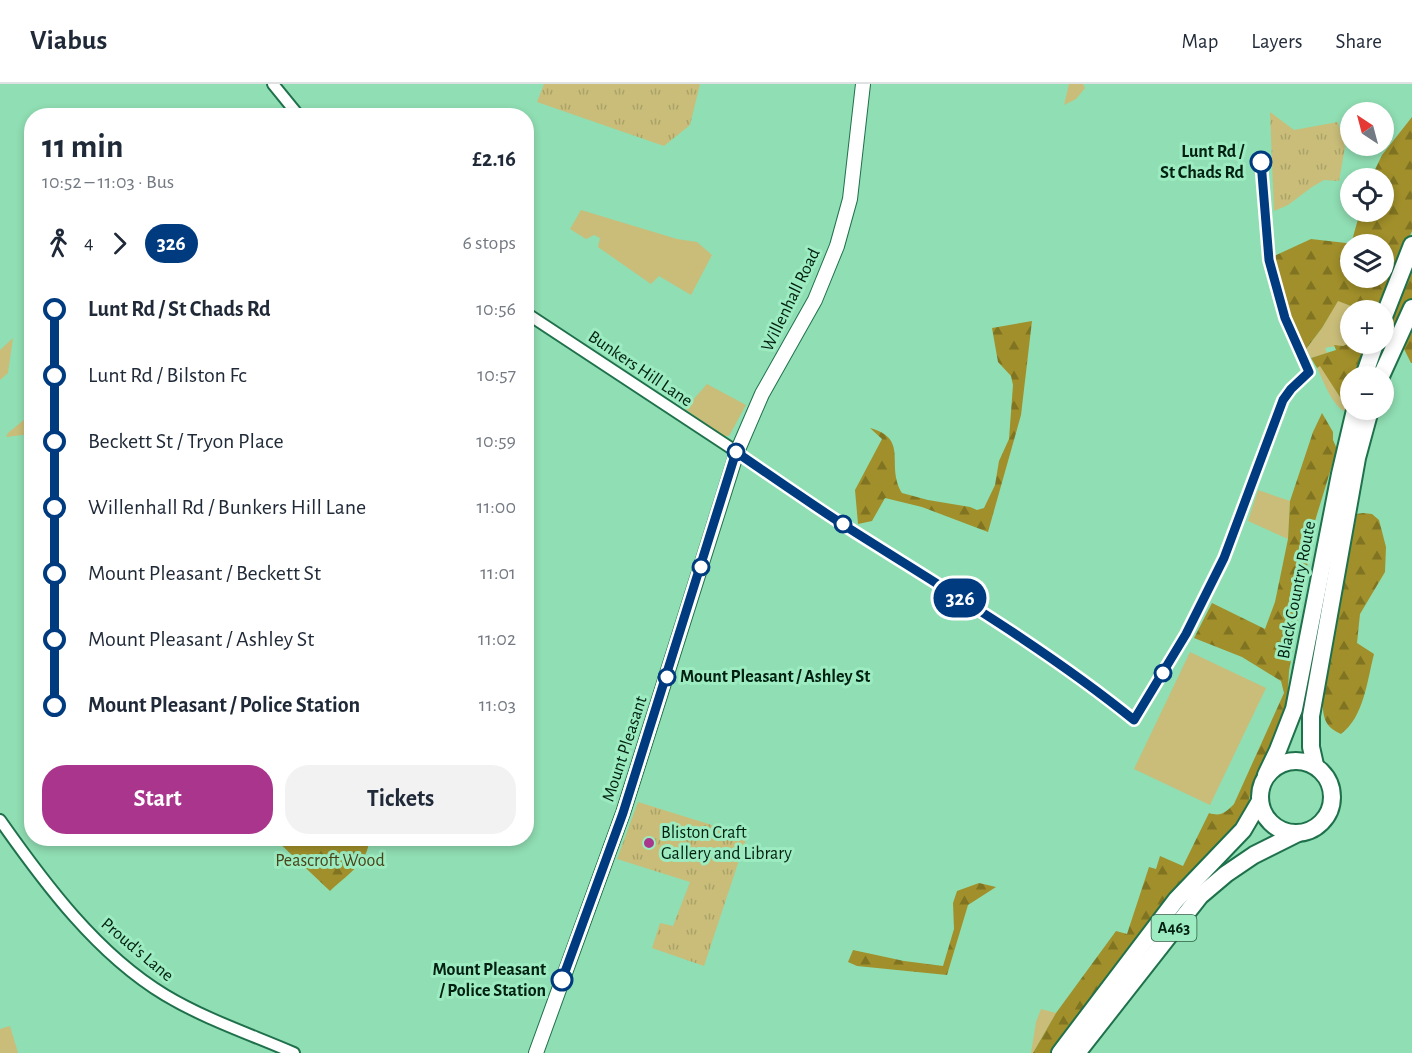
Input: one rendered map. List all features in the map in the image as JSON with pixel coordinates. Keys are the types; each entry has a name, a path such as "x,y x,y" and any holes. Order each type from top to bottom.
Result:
{"highway":[{"path":"1390,300 1412,245"},
{"path":"1386,366 1412,308"},
{"name":"Black Country Route","path":"1266,775 1293,709 1340,474 1361,420"},
{"name":"Black Country Route","path":"1315,765 1311,747 1311,716 1363,420"},
{"path":"1289,761 1302,761 1315,765 1324,773 1332,791 1332,803 1326,817 1311,830 1298,833 1282,831 1273,825 1265,816 1260,801 1260,788 1266,775 1276,766 1289,761"},
{"name":"A463","path":"1060,1053 1176,900 1243,830 1260,801"},
{"name":"A463","path":"1077,1053 1200,896 1254,855 1298,833"}],"main road":[{"name":"Willenhall Road","path":"736,452 762,394 815,300 837,246 850,199 862,84"},
{"name":"Mount Pleasant","path":"536,1053 623,813 736,452"}],"street":[{"path":"273,84 292,108"},
{"name":"Bunkers Hill Lane","path":"534,318 736,452"},
{"name":"Proud's Lane","path":"0,820 78,920 136,975 187,1007 294,1053"}],"green space":[{"path":"544,84 700,84 690,125 664,146 537,102"},
{"path":"1069,84 1083,84 1085,88 1076,99 1064,105"},
{"path":"1270,112 1294,130 1338,122 1340,156 1343,156 1339,181 1324,180 1288,205 1274,211"},
{"path":"1412,117 1412,231 1394,275 1394,234 1354,234 1357,222 1394,222 1394,168 1376,168 1382,156 1394,156 1394,140"},
{"path":"581,210 677,239 697,242 712,255 691,295 659,276 651,284 598,247 600,238 594,235 586,239 570,229"},
{"path":"1311,239 1340,242 1340,288 1389,288 1384,300 1338,301 1306,349 1288,312 1272,257"},
{"path":"1406,272 1412,273 1412,299 1394,336 1394,308"},
{"path":"1338,300 1340,301 1340,346 1325,348 1327,353 1311,358 1306,349 1322,328"},
{"path":"1032,321 1021,415 988,532 922,507 885,498 872,521 858,524 855,490 882,439 870,428 882,433 893,446 895,473 902,493 977,510 984,508 995,485 999,461 1009,439 1013,385 1011,376 998,362 992,328"},
{"path":"1412,330 1412,363 1411,363 1403,347"},
{"path":"13,338 8,373 0,380 0,350"},
{"path":"1334,345 1340,346 1340,354 1364,354 1360,366 1340,366 1340,397 1320,366 1317,368 1311,358 1336,350"},
{"path":"1378,354 1386,354 1380,366 1374,366"},
{"path":"1320,365 1340,397 1340,408 1328,392 1317,368"},
{"path":"707,384 746,405 729,436 723,436 685,409"},
{"path":"1322,413 1333,432 1333,440 1337,449 1315,521 1289,671 1287,706 1270,750 1253,782 1246,814 1119,965 1051,1053 1033,1053 1056,1013 1116,931 1127,934 1149,867 1156,869 1160,856 1183,866 1209,813 1223,813 1234,804 1284,693 1281,681 1242,657 1194,638 1212,603 1265,629 1275,602 1288,539 1290,501 1313,432"},
{"path":"24,420 24,435 6,437"},
{"path":"1258,490 1290,501 1288,539 1248,521"},
{"path":"1356,514 1372,514 1379,520 1386,547 1385,572 1360,614 1357,643 1374,654 1360,708 1349,727 1341,734 1328,725 1323,713 1322,701"},
{"path":"1190,652 1266,688 1210,805 1134,769"},
{"path":"638,802 747,836 704,966 652,948 660,923 673,926 690,882 617,859"},
{"name":"Peascroft Wood","path":"282,846 368,846 361,862 330,891"},
{"path":"979,883 996,887 968,905 947,975 857,966 848,962 853,950 904,961 943,966 954,929 953,903 957,891"},
{"path":"1041,1009 1056,1013 1031,1053 1036,1022"},
{"path":"10,1026 18,1053 0,1053 0,1029"}],"bus line":[{"name":"326","path":"562,980 623,813 736,452 851,530 945,588 1061,666 1134,720 1186,634 1224,558 1283,400 1309,372 1285,318 1269,260 1261,162"}],"place":[{"name":"Lunt Rd / St Chads Rd","path":"1261,162"},
{"name":"Mount Pleasant / Ashley St","path":"667,677"},
{"name":"Bliston Craft Gallery and Library","path":"649,843"},
{"name":"Mount Pleasant / Police Station","path":"562,980"}]}
